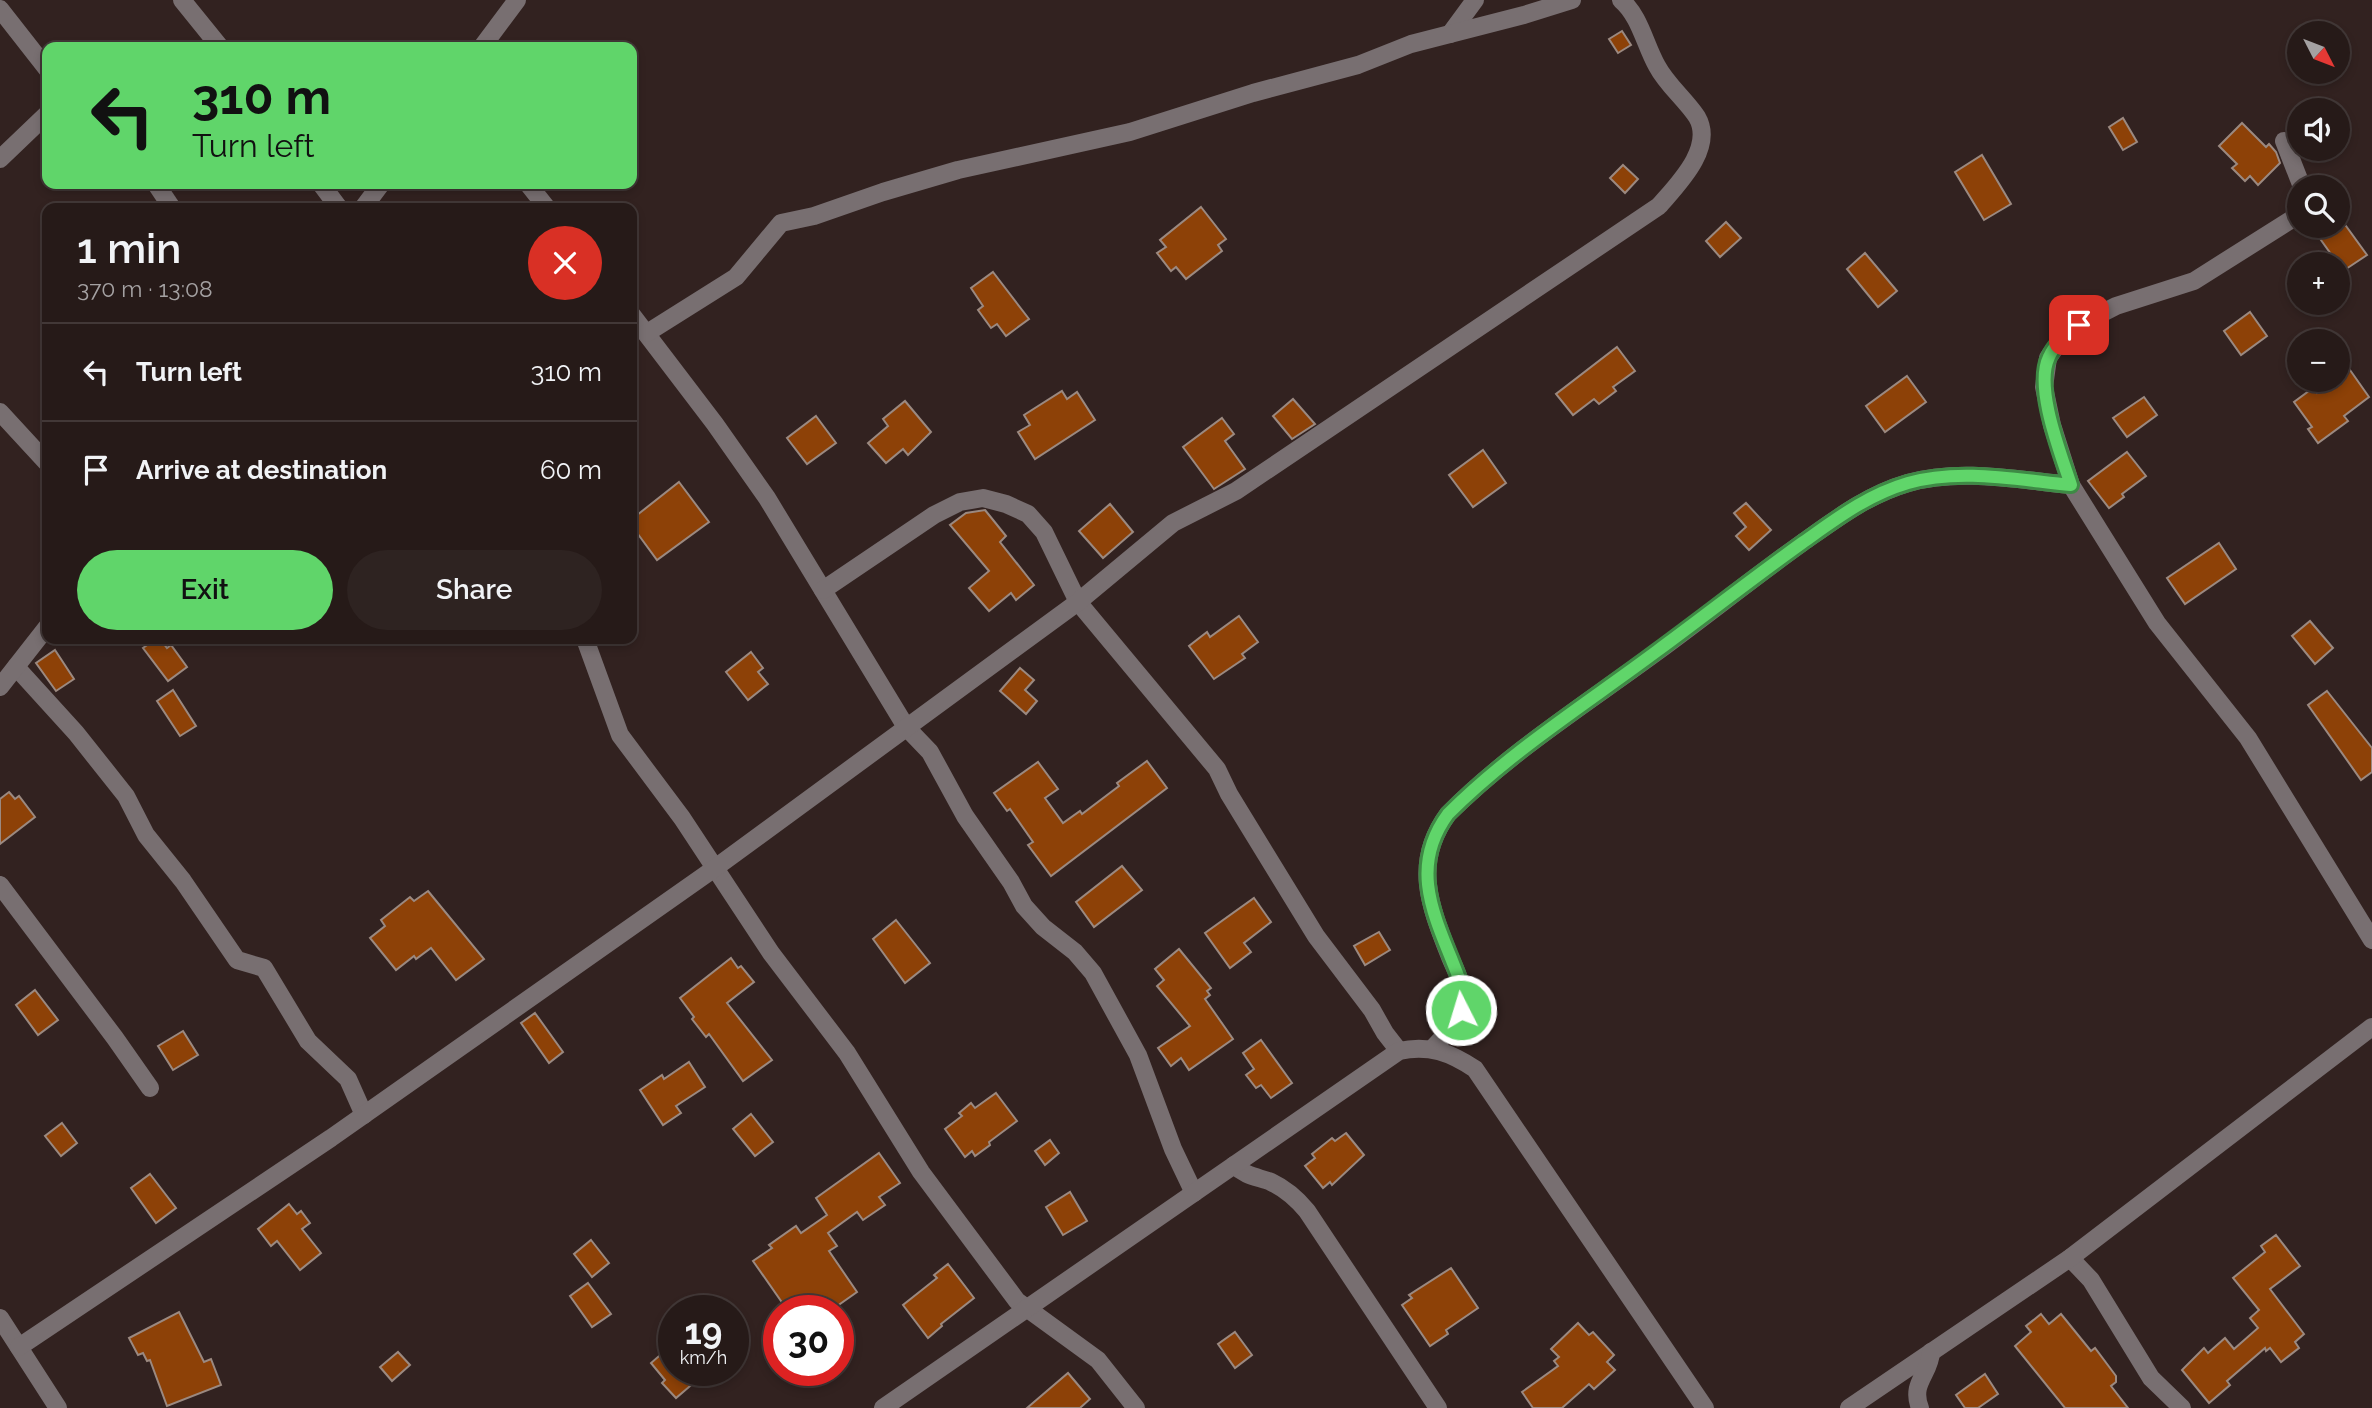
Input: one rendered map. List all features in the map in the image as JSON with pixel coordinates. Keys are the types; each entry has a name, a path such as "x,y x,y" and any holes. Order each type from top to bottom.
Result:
{"street":[{"path":"183,0 216,42"},
{"path":"486,42 517,0"},
{"path":"1450,34 1475,0"},
{"path":"647,333 736,277 781,223 814,216 958,170 1130,132 1253,93 1358,65 1411,44 1572,0"},
{"path":"19,1348 364,1115 715,868 1078,603 1172,523 1237,491 1660,206 1693,166 1700,144 1698,119 1657,68 1635,18 1621,0"},
{"path":"0,9 42,63"},
{"path":"0,159 42,119"},
{"path":"2284,141 2297,175"},
{"path":"532,189 543,203"},
{"path":"2287,222 2194,281 2116,306 2079,325 2060,341 2048,358 2044,387 2052,425 2071,485 2157,623 2248,738 2372,940"},
{"path":"637,321 767,498 906,727 930,752 965,816 1011,882 1024,906 1042,927 1075,952 1093,973 1138,1055 1173,1149 1194,1193"},
{"path":"0,412 42,458"},
{"path":"1432,1049 1457,1020 1463,992 1429,893 1429,851 1448,814 1513,755 1660,650 1739,587 1865,500 1887,490 1935,478 1961,476 2071,485"},
{"path":"823,590 934,514 960,502 983,498 1028,514 1044,532 1078,603 1217,769 1316,936 1373,1010 1385,1034 1399,1051"},
{"path":"0,687 42,633"},
{"path":"587,644 620,735 715,868 771,953 847,1053 921,1172 1011,1293 1027,1309 1098,1360 1136,1408"},
{"path":"16,667 76,733 126,796 146,835 183,881 237,960 264,968 308,1041 348,1079 364,1115"},
{"path":"0,885 150,1088"},
{"path":"1849,1408 2070,1258 2372,1027"},
{"path":"883,1408 1399,1051 1415,1047 1432,1049 1457,1058 1475,1069 1706,1408"},
{"path":"1234,1165 1243,1173 1279,1186 1290,1193 1307,1211 1438,1408"},
{"path":"2070,1258 2091,1280 2151,1378 2182,1408"},
{"path":"0,1318 58,1408"},
{"path":"1920,1408 1917,1387 1930,1362 1931,1352"}],"building":[{"path":"1622,31 1631,45 1618,53 1609,39"},
{"path":"2123,118 2137,142 2123,150 2109,127"},
{"path":"2242,123 2266,147 2269,144 2280,163 2258,185 2250,176 2245,181 2232,168 2237,164 2219,146"},
{"path":"1982,155 2011,204 1984,220 1955,172"},
{"path":"1623,165 1638,179 1625,193 1610,178"},
{"path":"1201,207 1226,239 1218,245 1222,251 1186,279 1176,267 1171,271 1157,253 1166,247 1160,240"},
{"path":"1726,222 1741,238 1720,257 1706,241"},
{"path":"2350,232 2367,255 2350,266 2350,252 2329,252 2320,238 2350,238"},
{"path":"1865,253 1897,291 1878,307 1847,269"},
{"path":"993,272 1029,319 1006,336 997,324 991,328 978,310 983,306 971,288"},
{"path":"2250,312 2267,336 2241,355 2224,331"},
{"path":"1617,347 1635,371 1613,387 1616,391 1599,404 1594,399 1573,415 1556,394"},
{"path":"2350,370 2369,397 2344,416 2348,421 2318,443 2308,429 2312,427 2294,402 2308,392 2350,392"},
{"path":"1907,376 1926,402 1885,432 1866,406"},
{"path":"1062,391 1067,399 1077,392 1095,420 1035,459 1018,432 1030,425 1024,415"},
{"path":"2144,397 2157,415 2127,437 2113,418"},
{"path":"1293,399 1315,424 1292,439 1273,416"},
{"path":"905,401 931,432 908,455 903,449 886,463 868,443 888,426 883,419"},
{"path":"816,416 836,443 807,464 787,438"},
{"path":"1222,418 1234,434 1225,441 1245,469 1214,489 1183,447"},
{"path":"1483,450 1506,483 1473,507 1449,475"},
{"path":"2127,452 2146,476 2109,508 2088,481"},
{"path":"679,482 709,522 657,560 637,533 637,515"},
{"path":"1746,503 1771,530 1749,550 1736,536 1746,527 1734,513"},
{"path":"1110,504 1133,532 1103,558 1079,531"},
{"path":"985,510 1006,536 1000,542 1034,585 1016,600 1011,593 989,611 969,588 989,571 950,525 966,513"},
{"path":"2219,543 2236,569 2185,604 2167,578"},
{"path":"1239,616 1258,642 1242,654 1245,658 1214,679 1189,646 1207,632 1210,637"},
{"path":"2310,621 2333,648 2315,664 2292,636"},
{"path":"149,644 164,644 167,648 171,645 187,667 168,681 143,648"},
{"path":"55,650 74,679 56,691 36,663"},
{"path":"751,652 763,668 758,672 768,684 748,700 726,672"},
{"path":"1020,668 1034,680 1025,690 1037,701 1026,714 1000,691"},
{"path":"173,690 196,726 180,736 157,701"},
{"path":"2327,691 2372,748 2372,772 2361,780 2308,705"},
{"path":"1147,761 1167,788 1051,876 1028,845 1033,842 1010,809 1007,811 994,793 1038,762 1058,789 1045,798 1063,823 1080,811 1082,814"},
{"path":"9,792 15,799 19,796 35,817 0,844 0,799"},
{"path":"1122,866 1142,890 1094,927 1076,902"},
{"path":"428,891 484,959 456,980 431,948 416,959 414,956 396,970 370,938 385,926 381,920 410,897 414,901"},
{"path":"1254,898 1271,922 1244,943 1251,952 1230,968 1205,933"},
{"path":"896,920 930,963 905,983 873,939"},
{"path":"1379,932 1390,950 1365,965 1354,946"},
{"path":"1179,949 1211,988 1207,991 1210,995 1205,999 1233,1039 1189,1070 1181,1058 1171,1066 1158,1048 1190,1026 1157,986 1164,980 1155,969"},
{"path":"731,958 754,982 727,1003 772,1060 743,1081 709,1034 706,1037 692,1019 694,1017 680,998"},
{"path":"35,990 58,1020 38,1035 16,1005"},
{"path":"535,1013 563,1052 549,1063 521,1023"},
{"path":"183,1031 198,1055 173,1070 158,1046"},
{"path":"1261,1040 1292,1083 1271,1098 1261,1085 1256,1088 1246,1075 1254,1069 1243,1053"},
{"path":"689,1062 705,1087 676,1106 681,1113 663,1125 640,1090 662,1075 664,1079"},
{"path":"996,1093 1017,1121 975,1156 972,1151 965,1157 945,1129 962,1116 959,1113 971,1103 975,1108"},
{"path":"751,1114 773,1142 755,1156 733,1129"},
{"path":"62,1123 77,1143 61,1156 45,1136"},
{"path":"1346,1133 1364,1155 1332,1185 1330,1182 1323,1188 1305,1166 1315,1158 1312,1154 1332,1138 1335,1141"},
{"path":"1050,1140 1059,1153 1045,1165 1035,1151"},
{"path":"879,1153 900,1183 879,1197 885,1205 863,1220 857,1212 828,1233 837,1246 829,1251 857,1292 853,1295 777,1295 753,1261 772,1248 769,1245 796,1226 801,1233 827,1215 816,1198"},
{"path":"150,1174 176,1208 156,1223 131,1188"},
{"path":"1070,1192 1087,1221 1063,1235 1046,1207"},
{"path":"289,1204 297,1214 301,1211 310,1223 302,1229 321,1253 300,1270 277,1241 271,1246 258,1229"},
{"path":"2276,1235 2300,1266 2270,1289 2304,1334 2295,1342 2299,1348 2281,1362 2270,1348 2266,1351 2265,1348 2227,1381 2230,1385 2209,1403 2182,1370 2204,1348 2208,1353 2225,1338 2234,1349 2258,1328 2250,1318 2259,1310 2233,1278 2265,1252 2261,1246"},
{"path":"591,1240 609,1263 592,1277 574,1254"},
{"path":"948,1264 974,1298 928,1338 903,1305 937,1278 934,1275"},
{"path":"1451,1268 1478,1308 1446,1330 1448,1334 1430,1346 1402,1305 1412,1298 1409,1295"},
{"path":"588,1283 611,1314 592,1327 570,1296"},
{"path":"179,1312 204,1362 211,1359 221,1385 167,1406 150,1360 147,1361 143,1353 138,1355 129,1338"},
{"path":"2041,1314 2049,1324 2061,1314 2091,1351 2095,1348 2116,1376 2116,1382 2111,1386 2128,1408 2065,1408 2015,1346 2031,1332 2026,1326"},
{"path":"1578,1323 1589,1335 1593,1332 1614,1355 1607,1362 1615,1370 1594,1389 1589,1384 1562,1408 1533,1408 1522,1392 1558,1366 1554,1361 1559,1357 1551,1349"},
{"path":"1235,1332 1252,1355 1235,1368 1218,1344"},
{"path":"398,1352 410,1365 392,1381 380,1367"},
{"path":"658,1357 658,1372 651,1363"},
{"path":"1068,1373 1090,1399 1080,1408 1027,1408"},
{"path":"1985,1374 1998,1394 1978,1408 1965,1408 1956,1395"},
{"path":"665,1386 690,1386 676,1398"}],"route":[{"path":"1461,1010 1462,984 1442,936 1427,879 1429,851 1448,814 1513,755 1660,650 1739,587 1865,500 1910,482 1961,476 2071,485 2052,425 2044,387 2048,358 2060,341 2079,325"}]}
